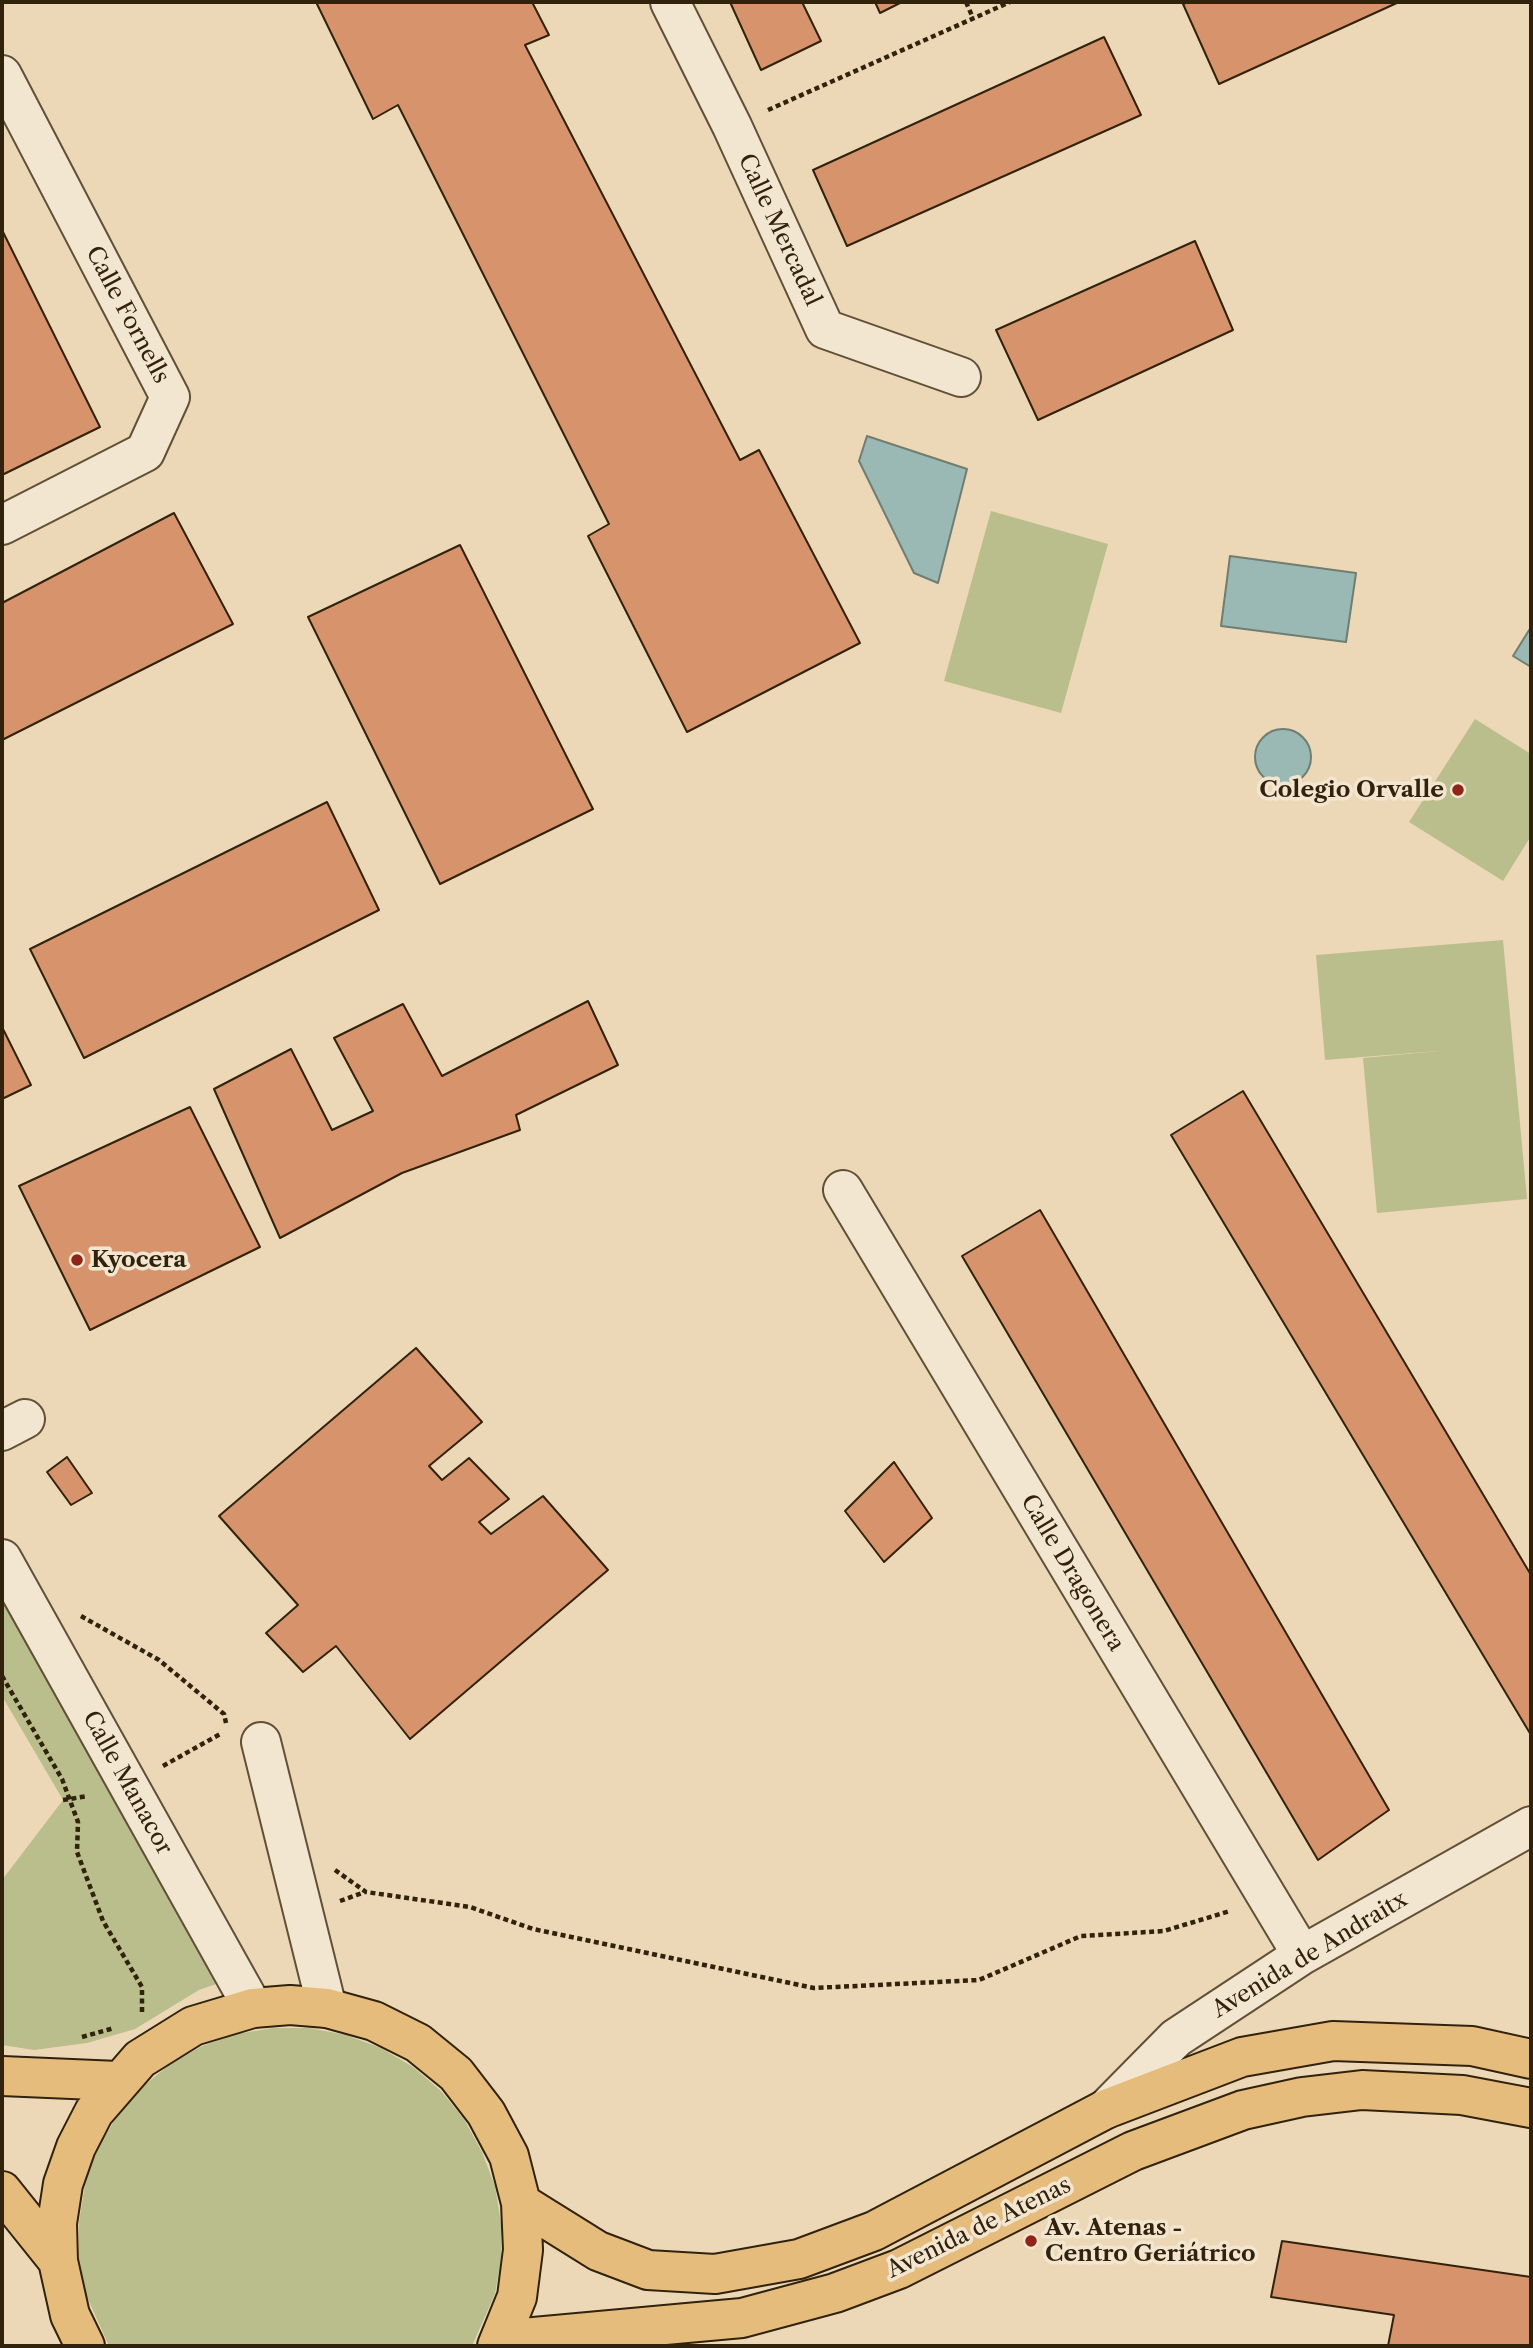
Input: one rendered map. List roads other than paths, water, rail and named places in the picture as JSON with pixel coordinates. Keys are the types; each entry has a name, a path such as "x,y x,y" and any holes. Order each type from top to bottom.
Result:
{"main road":[{"path":"85,2346 70,2315 58,2261 57,2222 63,2184 75,2147 93,2112 140,2059 174,2036 222,2015 253,2008 290,2005 327,2008 374,2021 418,2043 456,2074 486,2113 509,2156 521,2203 523,2250 517,2297 499,2343"},
{"name":"Avenida de Atenas","path":"521,2203 598,2251 648,2270 727,2272 799,2259 874,2231 1106,2109 1242,2057 1333,2041 1472,2046 1531,2059"},
{"path":"2,2076 118,2081"},
{"name":"Avenida de Atenas","path":"499,2343 741,2318 835,2293 899,2269 1133,2151 1255,2107 1362,2090 1462,2095 1531,2108"},
{"path":"2,2191 58,2261"}],"street":[{"name":"Calle Mercadal","path":"670,2 732,126 825,329 961,377"},
{"name":"Calle Fornells","path":"2,75 170,397 145,452 2,525"},
{"name":"Calle Dragonera","path":"843,1190 1302,1955"},
{"name":"Calle Manacor","path":"2,1559 253,2008"},
{"path":"261,1742 327,2008"},
{"name":"Avenida de Andraitx","path":"1106,2109 1176,2038 1302,1955 1531,1826"}],"water":[{"path":"867,436 967,469 938,583 914,573 859,461"},
{"path":"1230,556 1356,573 1346,642 1221,626"},
{"path":"1531,627 1531,667 1513,656"},
{"path":"1277,729 1289,729 1299,733 1307,741 1311,757 1307,773 1299,781 1289,785 1277,785 1267,781 1259,773 1255,763 1255,751 1259,741 1267,733"}],"place":[{"name":"Colegio Orvalle","path":"1458,790"},
{"name":"Kyocera","path":"77,1260"},
{"name":"Av. Atenas - Centro Geriátrico","path":"1031,2241"}]}
